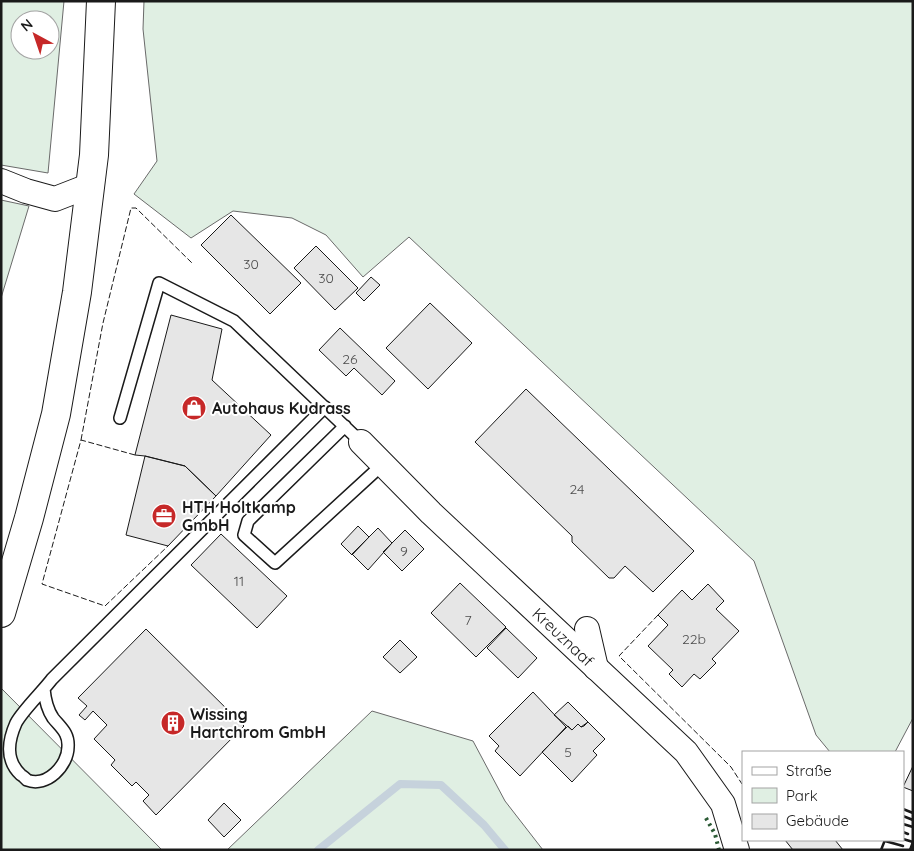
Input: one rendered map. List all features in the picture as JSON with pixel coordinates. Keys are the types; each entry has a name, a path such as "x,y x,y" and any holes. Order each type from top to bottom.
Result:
{"main road":[{"path":"1,613 56,414 77,292 91,186 97,117 102,1"}],"street":[{"path":"1,181 26,191 55,198 91,186"},
{"name":"Kreuznaaf","path":"361,442 438,520 686,752 723,804 737,850"},
{"path":"586,629 596,668"}],"lane":[{"path":"120,418 159,282 234,321 361,442"},
{"path":"44,689 45,701 52,716 67,734 68,748 65,763 54,775 40,781 27,780 15,769 9,757 10,738 17,720 52,679 325,407"},
{"path":"345,426 248,521 244,535 275,563 383,464"}],"green space":[{"path":"1,1 64,1 60,44 60,10 10,10 10,60 59,60 48,173 1,165"},
{"path":"144,1 913,1 913,718 896,751 829,751 816,735 754,561 409,237 363,277 326,235 292,218 233,211 191,238 134,194 157,161 143,29"},
{"path":"1,200 29,206 1,298"},
{"path":"1,688 162,850 1,850"},
{"path":"372,711 473,741 505,801 543,850 227,850"}],"building":[{"path":"231,215 301,283 270,314 201,245"},
{"path":"316,246 358,288 335,310 294,268"},
{"path":"371,277 380,285 364,301 356,293"},
{"path":"430,303 472,343 428,389 386,348"},
{"name":"Autohaus Kudrass","path":"171,315 222,329 212,380 271,435 216,496 185,466 135,455"},
{"path":"340,328 395,381 382,395 354,368 346,376 319,350"},
{"path":"526,389 694,551 653,592 625,566 614,578 609,578 572,542 572,536 475,442"},
{"name":"HTH Holtkamp GmbH","path":"145,456 185,466 216,496 168,546 126,535"},
{"path":"358,526 369,537 352,555 341,544"},
{"path":"378,528 392,543 368,570 352,554"},
{"path":"405,530 424,549 402,571 383,552"},
{"path":"221,534 287,596 257,628 191,565"},
{"path":"460,583 506,627 476,657 431,613"},
{"path":"708,584 724,601 716,609 739,631 712,659 716,663 700,679 694,674 682,687 669,674 673,670 648,646 668,625 658,615 682,590 692,600"},
{"path":"506,628 537,658 518,678 487,648"},
{"name":"Wissing Hartchrom GmbH","path":"146,629 244,726 156,815 143,801 149,795 136,782 132,786 111,765 115,760 94,739 107,725 93,711 85,720 79,715 87,706 78,698"},
{"path":"400,640 417,657 400,673 383,657"},
{"path":"533,692 566,727 520,776 495,751 499,746 489,736"},
{"path":"568,702 588,722 584,726 581,727 578,724 572,730 554,715"},
{"path":"588,722 605,739 593,751 597,755 572,782 542,752 568,726 572,730 578,724 581,727"},
{"path":"913,766 913,791 904,787"},
{"path":"224,803 241,820 224,837 208,820"},
{"path":"786,841 836,841 843,850 793,850"}],"waterway":[{"path":"318,850 400,784 441,785 484,825 505,850"}],"hedge":[{"path":"706,818 715,834 719,850"}],"fence":[{"path":"81,440 103,323 131,208 136,208 192,263"},
{"path":"135,455 81,440 42,584 105,606 168,546"},
{"path":"658,615 619,656 731,767 742,784"}],"wall":[{"path":"904,809 913,813"},
{"path":"904,816 913,820"},
{"path":"904,824 913,827"},
{"path":"904,832 908,834"},
{"path":"904,839 913,842"},
{"path":"885,841 903,846"},
{"path":"881,850 885,841"},
{"path":"910,850 913,842"}],"place":[{"name":"Autohaus Kudrass","path":"194,408"},
{"name":"HTH Holtkamp GmbH","path":"164,516"},
{"name":"Wissing Hartchrom GmbH","path":"173,723"}]}
